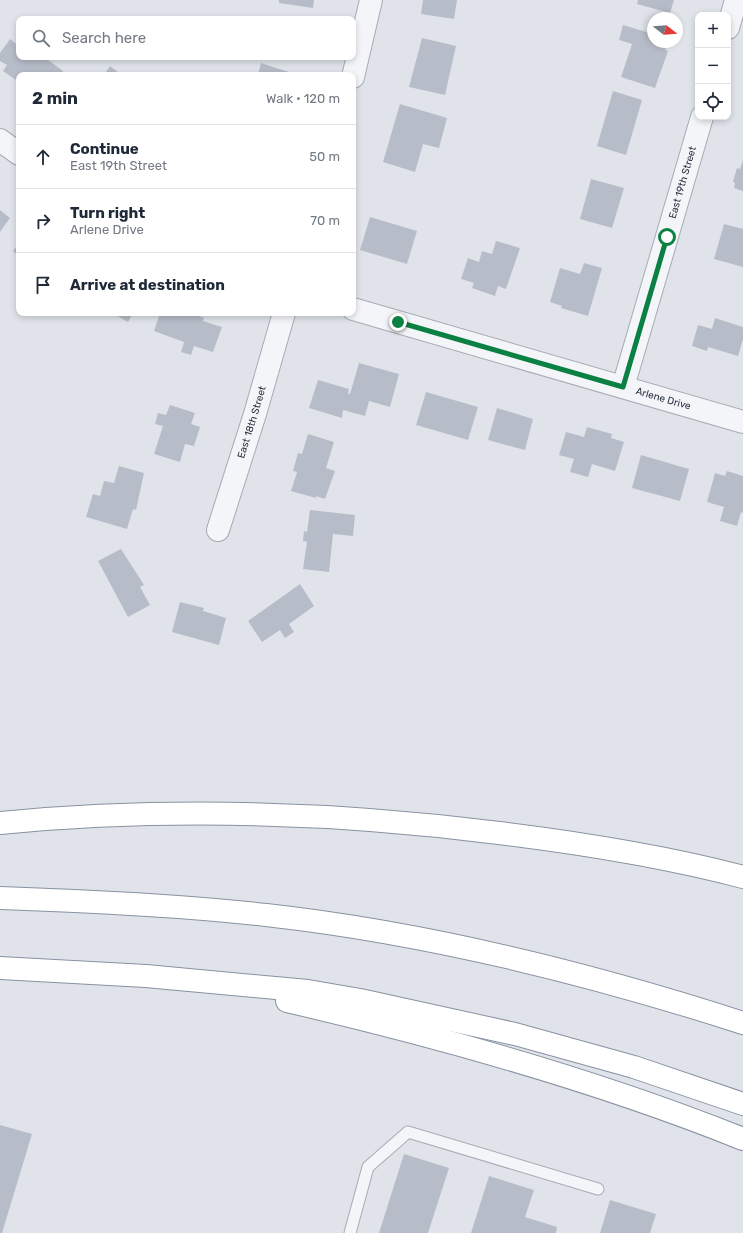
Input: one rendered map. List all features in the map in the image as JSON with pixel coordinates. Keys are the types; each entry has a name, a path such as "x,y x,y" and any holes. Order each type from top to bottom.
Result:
{"highway":[{"path":"0,823 106,815 169,813 256,813 357,818 536,837 656,858 743,877"},
{"path":"0,898 83,900 174,907 266,915 339,925 426,940 522,961 684,1004 743,1023"},
{"path":"0,968 79,971 308,991 360,1000 473,1024 634,1067 743,1104"},
{"path":"204,982 357,1017 573,1078 743,1139"}],"street":[{"path":"354,72 371,0"},
{"path":"731,18 736,0"},
{"name":"East 19th Street","path":"623,387 701,120"},
{"path":"0,140 16,152"},
{"name":"Arlene Drive","path":"356,310 743,422"},
{"name":"East 18th Street","path":"218,530 255,414 283,316"}],"lane":[{"path":"350,1233 368,1167 408,1132 598,1189"}],"building":[{"path":"279,0 314,0 313,8 279,3"},
{"path":"423,0 457,0 454,19 421,14"},
{"path":"638,0 674,0 670,12 637,4"},
{"path":"623,25 647,32 647,48 666,48 665,50 668,51 655,88 621,77 632,44 619,40"},
{"path":"422,38 456,46 445,95 409,87"},
{"path":"10,39 16,44 16,60 48,60 63,71 16,72 16,80 3,71 7,65 0,61 0,53"},
{"path":"261,63 289,72 259,72"},
{"path":"110,66 118,72 106,72"},
{"path":"613,91 642,100 626,155 597,146"},
{"path":"400,104 447,118 439,148 423,144 415,172 383,162"},
{"path":"743,160 743,191 734,188 735,183 733,182 737,168 740,169"},
{"path":"591,179 624,188 612,228 580,219"},
{"path":"0,210 10,218 0,232"},
{"path":"370,217 417,231 407,264 360,250"},
{"path":"724,224 743,229 743,267 714,259"},
{"path":"496,241 520,248 506,289 498,286 495,296 472,288 474,283 461,279 468,258 479,262 482,251 492,254"},
{"path":"584,263 602,268 588,316 561,308 562,306 550,302 560,268 580,274"},
{"path":"117,316 131,316 128,322"},
{"path":"159,316 199,316 204,318 203,321 222,327 213,352 194,346 191,355 181,352 184,342 154,331"},
{"path":"715,318 743,327 743,339 738,356 708,347 707,351 692,346 698,325 712,329"},
{"path":"359,363 399,374 390,407 369,401 365,416 343,410 342,418 309,408 318,380 349,389 348,394 350,394"},
{"path":"426,392 478,407 468,440 416,425"},
{"path":"170,405 195,413 191,424 200,427 194,446 185,444 180,462 154,454 163,426 155,424 158,413 166,415"},
{"path":"497,408 533,419 525,450 488,440"},
{"path":"587,427 612,434 611,438 624,442 615,471 592,464 588,477 570,472 574,459 559,455 566,432 584,437"},
{"path":"308,434 334,442 326,468 335,471 325,499 291,491 297,472 293,471 298,453 302,454"},
{"path":"641,455 689,469 680,501 632,488"},
{"path":"119,466 144,473 136,510 133,509 127,529 86,517 93,494 100,496 104,481 114,483"},
{"path":"727,471 743,476 743,513 741,512 737,526 720,521 724,507 707,502 715,473 725,476"},
{"path":"310,510 355,515 353,536 333,534 329,572 303,569 307,542 303,541 304,531 307,532"},
{"path":"121,549 144,585 140,587 150,605 128,617 98,561"},
{"path":"300,584 314,606 289,624 294,632 285,638 280,630 262,642 248,621"},
{"path":"180,602 204,608 203,611 226,618 219,645 172,632"},
{"path":"0,1125 32,1134 2,1233 0,1233"},
{"path":"404,1154 449,1168 428,1233 379,1233"},
{"path":"489,1176 534,1190 525,1217 557,1227 556,1233 471,1233"},
{"path":"610,1200 656,1214 650,1233 600,1233"}],"route":[{"path":"398,322 623,387 667,237"}]}
